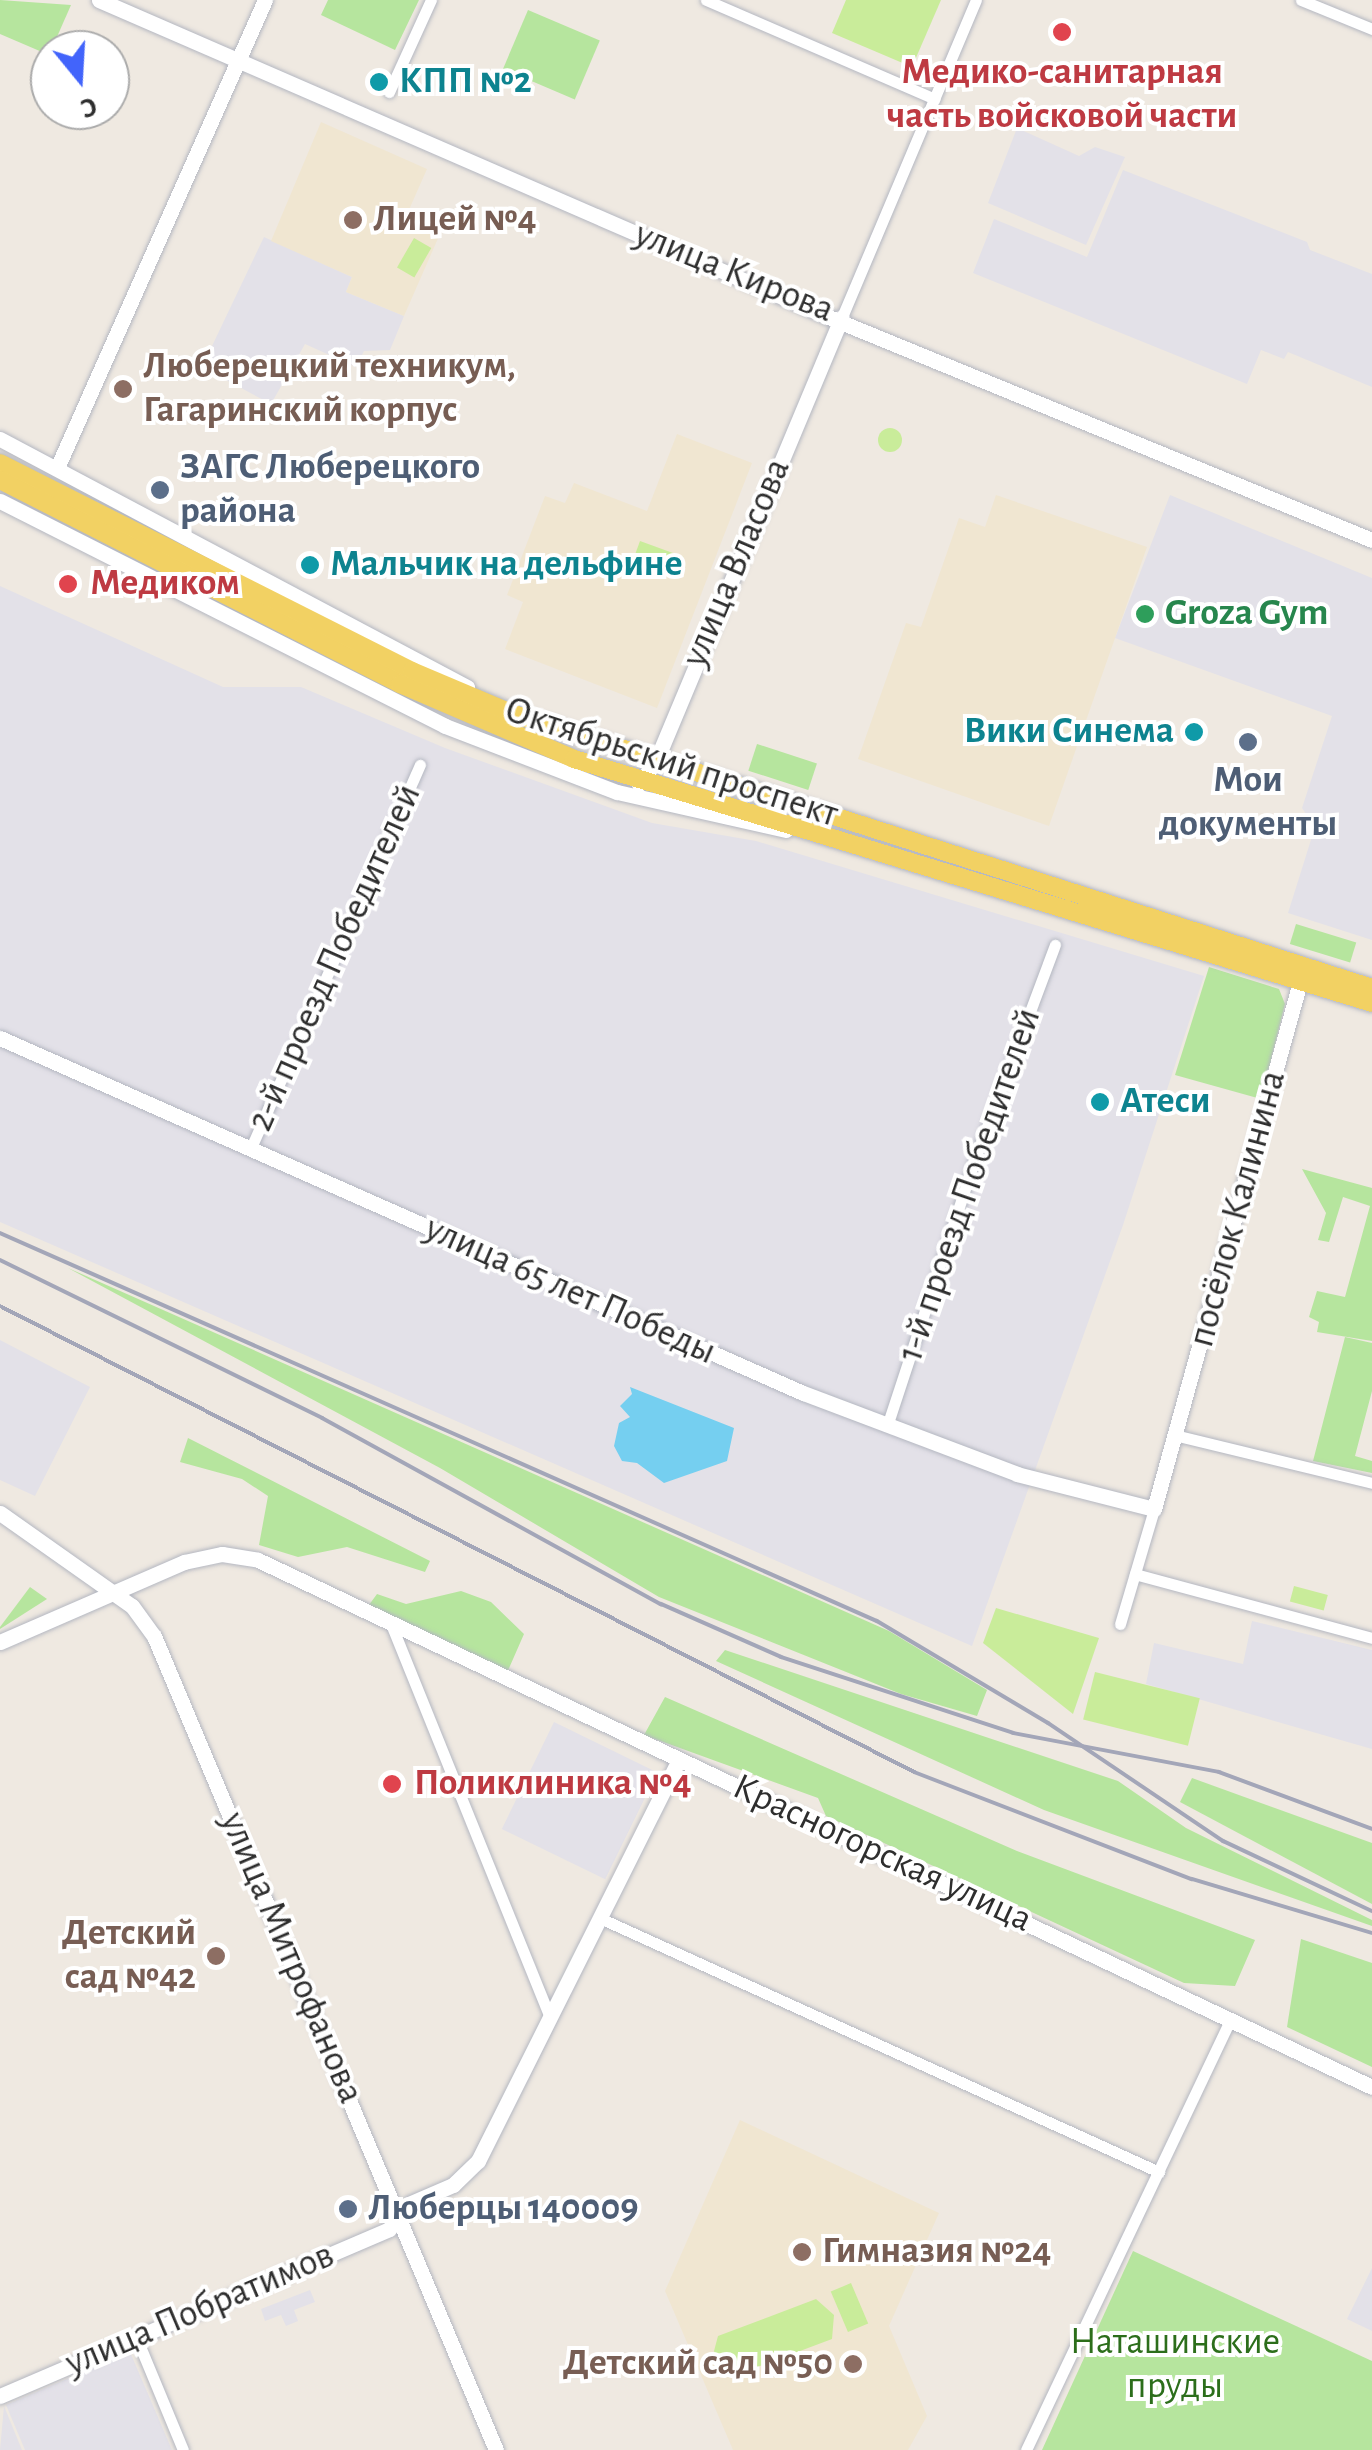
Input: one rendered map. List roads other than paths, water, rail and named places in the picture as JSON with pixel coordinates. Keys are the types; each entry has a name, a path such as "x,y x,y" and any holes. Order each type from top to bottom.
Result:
{"main road":[{"name":"Октябрьский проспект","path":"0,463 412,671 514,714 1302,974 1372,1004"},
{"name":"Октябрьский проспект","path":"0,480 452,709 645,781 1302,974 1372,988"}],"street":[{"name":"улица Кирова","path":"99,0 826,316 842,317 1372,540"},
{"path":"57,468 265,0"},
{"path":"389,92 431,0"},
{"path":"706,0 935,99"},
{"path":"842,317 976,0"},
{"path":"1301,0 1372,29"},
{"name":"улица Власова","path":"645,781 842,317"},
{"path":"0,439 514,714"},
{"path":"0,501 445,726 617,792 873,846"},
{"name":"2-й проезд Победителей","path":"250,1150 420,765"},
{"path":"617,792 645,781"},
{"name":"1-й проезд Победителей","path":"886,1426 973,1164 1055,945"},
{"name":"посёлок Калинина","path":"1120,1624 1302,974"},
{"name":"улица 65 лет Победы","path":"0,1038 886,1426 1017,1474 1154,1509"},
{"path":"1174,1435 1372,1483"},
{"name":"улица Митрофанова","path":"0,1513 112,1593 154,1636 496,2450"},
{"name":"Красногорская улица","path":"112,1593 222,1554 258,1560 678,1762 811,1818 1372,2087"},
{"path":"1135,1574 1372,1638"},
{"path":"0,1642 112,1593"},
{"path":"390,1624 550,2018"},
{"name":"улица Побратимов","path":"0,2396 399,2222 409,2204 453,2185 478,2161 678,1762"},
{"path":"602,1919 1159,2172"},
{"path":"1026,2450 1231,2019"},
{"path":"136,2339 184,2450"}],"water":[{"path":"630,1387 734,1428 727,1461 664,1483 637,1463 622,1461 614,1446 619,1423 630,1417 620,1406 632,1394"}],"railway":[{"path":"0,1233 877,1621 1048,1723 1223,1841 1372,1911"},
{"path":"0,1260 322,1418 661,1604 781,1657 1013,1733 1219,1772 1372,1829"},
{"path":"0,1306 914,1772 1192,1879 1372,1933"}],"place":[{"name":"Медико-санитарная часть войсковой части","path":"1062,32"},
{"name":"КПП №2","path":"379,82"},
{"name":"Лицей №4","path":"353,220"},
{"name":"Люберецкий техникум, Гагаринский корпус","path":"123,389"},
{"name":"ЗАГС Люберецкого района","path":"160,490"},
{"name":"Мальчик на дельфине","path":"310,565"},
{"name":"Медиком","path":"68,584"},
{"name":"Groza Gym","path":"1145,614"},
{"name":"Вики Синема","path":"1194,732"},
{"name":"Мои документы","path":"1248,742"},
{"name":"Атеси","path":"1100,1102"},
{"name":"Поликлиника №4","path":"392,1784"},
{"name":"Детский сад №42","path":"216,1956"},
{"name":"Люберцы 140009","path":"348,2209"},
{"name":"Гимназия №24","path":"802,2252"},
{"name":"Детский сад №50","path":"853,2364"}],"park label":[{"name":"Наташинские пруды","path":"1175,2365"}]}
